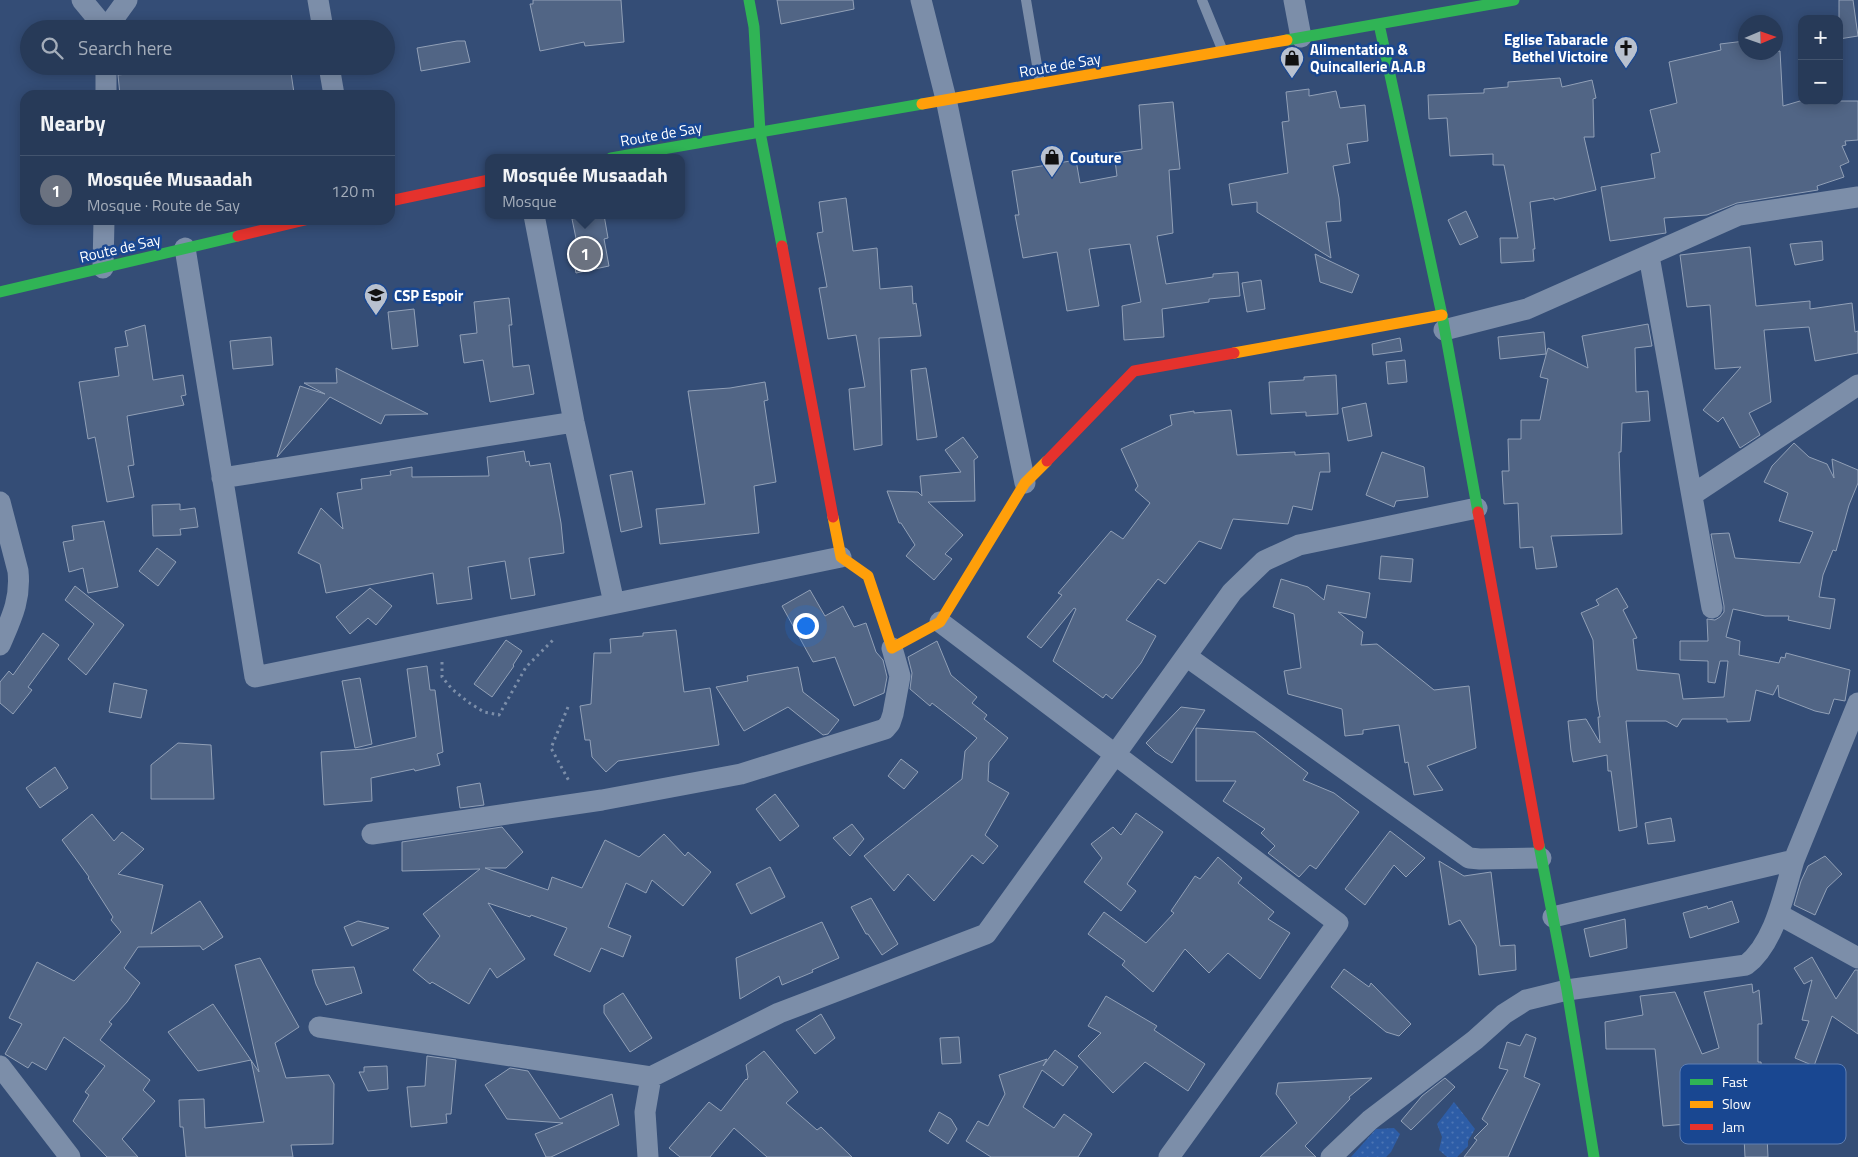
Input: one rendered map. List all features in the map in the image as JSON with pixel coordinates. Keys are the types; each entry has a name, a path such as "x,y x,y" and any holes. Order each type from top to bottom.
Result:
{"street":[{"path":"82,0 99,20"},
{"path":"113,20 127,0"},
{"path":"318,0 321,20"},
{"path":"372,834 602,800 740,774 885,729 890,724 894,714 900,676 868,576 841,557 760,132 754,28 749,0"},
{"path":"921,0 946,99 1025,483"},
{"path":"1294,0 1301,37"},
{"name":"Route de Say","path":"634,154 1514,0"},
{"path":"1379,24 1443,323 1567,990 1594,1157"},
{"path":"106,75 106,90"},
{"path":"331,75 333,90"},
{"path":"395,200 485,181"},
{"path":"892,648 940,622 1025,483 1134,371 1527,309 1739,215 1858,198"},
{"path":"535,219 574,422 614,603"},
{"path":"103,268 104,225"},
{"name":"Route de Say","path":"0,292 284,225"},
{"path":"185,248 255,677 841,557"},
{"path":"1649,256 1712,608"},
{"path":"1692,496 1858,386"},
{"path":"222,478 574,422"},
{"path":"0,502 3,525 18,572 19,592 16,607 0,645"},
{"path":"319,1027 651,1077 779,1013 986,934 1232,592 1264,561 1299,545 1477,508"},
{"path":"940,622 1338,923 1178,1153"},
{"path":"1186,656 1469,858 1541,858"},
{"path":"1331,1157 1370,1120 1475,1040 1504,1014 1526,1000 1567,990 1746,965 1753,960 1762,948 1778,914 1794,860 1858,703"},
{"path":"1553,917 1794,860"},
{"path":"1778,914 1858,958"},
{"path":"0,1066 70,1157"},
{"path":"648,1157 645,1112 651,1077"}],"lane":[{"path":"1026,0 1040,84"},
{"path":"1202,0 1222,50"}],"path":[{"path":"441,639 442,677 468,702 484,712 499,715 526,667 558,635"},
{"path":"568,707 551,748 567,780 602,800"}],"shaded area":[{"path":"1454,1102 1475,1129 1468,1141 1468,1146 1457,1157 1447,1157 1439,1150 1442,1137 1437,1124"},
{"path":"1394,1128 1400,1134 1391,1152 1386,1157 1351,1157 1376,1129"}],"building":[{"path":"533,0 621,0 624,42 585,46 584,42 540,51 530,4 533,4"},
{"path":"777,0 853,0 854,9 781,24"},
{"path":"1839,0 1853,0 1858,36 1843,38 1843,15 1839,15"},
{"path":"465,41 470,62 421,71 417,48"},
{"path":"1738,42 1738,60 1780,60 1783,106 1798,102 1798,105 1843,105 1843,101 1858,101 1858,140 1845,141 1846,145 1842,146 1849,162 1840,166 1844,177 1817,186 1818,190 1737,203 1707,215 1664,218 1666,233 1610,241 1601,187 1655,178 1651,154 1660,152 1650,110 1677,103 1669,62 1721,50 1720,44"},
{"path":"118,75 291,75 294,90 120,90"},
{"path":"1560,78 1562,87 1592,80 1596,98 1593,99 1594,137 1584,137 1596,190 1554,200 1554,198 1530,202 1535,249 1533,249 1534,261 1501,263 1500,238 1518,238 1504,165 1493,165 1493,154 1450,156 1447,118 1429,119 1428,95 1484,93 1484,89 1508,87 1508,82"},
{"path":"1309,89 1309,96 1336,91 1340,108 1365,105 1368,141 1347,144 1350,163 1333,166 1341,221 1326,222 1331,258 1257,212 1257,202 1232,205 1229,184 1288,173 1282,122 1289,121 1286,92"},
{"path":"1173,102 1180,169 1169,170 1173,233 1157,236 1166,284 1213,277 1213,274 1238,272 1240,296 1209,299 1209,302 1162,309 1164,337 1124,340 1122,306 1141,302 1130,244 1089,249 1099,306 1067,311 1057,252 1023,258 1015,215 1019,215 1012,171 1076,160 1080,183 1117,176 1114,153 1142,149 1139,105"},
{"path":"846,198 853,251 877,248 880,289 912,286 913,304 916,303 921,336 879,338 882,445 854,450 849,389 865,387 856,335 828,339 819,288 827,287 817,233 823,232 819,202"},
{"path":"1466,211 1478,237 1460,245 1448,220"},
{"path":"572,219 605,219 608,238 604,239 609,266 576,273 571,249 578,248"},
{"path":"1822,241 1823,260 1795,265 1790,244"},
{"path":"1750,247 1756,306 1810,301 1810,309 1852,303 1855,332 1858,331 1858,353 1815,361 1809,327 1764,330 1771,402 1749,413 1760,435 1740,448 1723,417 1718,422 1703,410 1741,367 1715,369 1710,305 1687,307 1680,255"},
{"path":"1315,254 1359,275 1352,293 1320,282"},
{"path":"1261,280 1265,309 1247,312 1242,283"},
{"path":"509,298 512,325 509,325 513,367 529,365 534,394 490,402 483,360 464,363 460,335 477,333 474,302"},
{"path":"414,309 418,346 392,349 388,312"},
{"path":"1648,324 1652,346 1635,348 1636,392 1648,391 1650,421 1622,423 1621,452 1619,452 1622,534 1551,536 1557,567 1536,569 1533,547 1520,548 1518,503 1504,504 1502,471 1509,471 1508,439 1521,439 1521,420 1540,420 1548,379 1540,377 1548,348 1588,368 1582,336"},
{"path":"145,325 153,380 183,375 186,395 181,396 184,405 127,416 134,465 128,466 134,497 107,502 95,437 88,439 79,382 119,376 115,348 128,346 125,331"},
{"path":"1544,332 1546,354 1500,359 1498,337"},
{"path":"271,337 273,365 233,369 230,341"},
{"path":"1400,338 1402,351 1373,355 1372,344"},
{"path":"1405,360 1407,382 1388,384 1386,362"},
{"path":"336,368 428,414 385,415 381,424 330,397 277,457 300,386 325,394 304,383 337,383"},
{"path":"926,368 937,437 917,440 911,370"},
{"path":"1336,375 1338,414 1306,416 1306,412 1271,414 1269,382 1304,380 1304,377"},
{"path":"765,382 768,400 764,401 776,482 754,486 759,533 660,544 656,509 705,504 688,391 730,388"},
{"path":"1366,403 1372,436 1348,441 1342,408"},
{"path":"1231,410 1237,455 1295,452 1295,455 1329,453 1330,472 1320,472 1312,510 1293,506 1288,524 1233,519 1221,549 1199,541 1165,584 1158,579 1126,620 1156,636 1141,663 1112,699 1106,694 1103,698 1053,661 1076,609 1074,608 1041,648 1027,637 1062,595 1058,593 1111,531 1123,539 1150,503 1135,490 1138,486 1121,449 1172,425 1170,415 1194,411 1194,413"},
{"path":"963,437 978,457 974,460 975,501 928,502 963,535 945,554 952,559 934,580 906,556 915,545 901,523 899,523 887,491 918,492 922,496 920,476 961,472 945,450"},
{"path":"1794,443 1809,457 1827,464 1834,478 1832,459 1858,470 1858,483 1849,505 1836,551 1833,550 1823,575 1819,597 1835,599 1830,629 1788,620 1789,616 1765,616 1733,609 1726,637 1740,641 1739,655 1779,663 1781,657 1785,658 1786,653 1850,670 1845,701 1834,699 1829,714 1815,711 1779,697 1778,685 1773,695 1756,690 1750,721 1727,722 1727,719 1682,719 1677,727 1666,721 1626,721 1637,827 1619,831 1611,771 1608,771 1607,755 1573,762 1571,751 1568,721 1586,719 1600,743 1598,717 1600,717 1593,640 1581,613 1599,605 1596,600 1617,588 1628,607 1623,610 1637,638 1633,639 1637,670 1679,674 1683,699 1724,697 1728,661 1720,661 1715,683 1708,682 1708,661 1680,660 1680,641 1708,641 1707,619 1715,620 1724,612 1711,534 1729,533 1735,558 1800,563 1813,532 1779,521 1788,493 1764,482 1772,466"},
{"path":"524,451 526,462 529,461 530,466 550,463 561,523 564,553 529,558 535,595 511,599 505,561 468,567 472,599 437,604 433,573 326,593 320,564 298,553 321,508 343,529 337,493 362,489 361,479 391,475 390,471 412,467 412,477 489,476 487,457"},
{"path":"1382,452 1424,467 1428,497 1396,501 1394,507 1366,495"},
{"path":"632,471 642,527 621,532 610,475"},
{"path":"180,504 180,510 195,508 198,527 180,529 181,535 153,536 152,505"},
{"path":"104,521 118,587 88,593 83,568 69,572 63,542 74,540 72,526"},
{"path":"157,548 176,562 158,586 139,571"},
{"path":"1381,556 1413,559 1411,582 1379,579"},
{"path":"1281,579 1308,587 1324,600 1327,585 1370,593 1366,618 1338,612 1363,632 1361,645 1377,644 1434,690 1469,686 1476,748 1427,766 1443,790 1414,795 1408,762 1405,763 1399,725 1363,730 1363,734 1345,736 1342,709 1288,694 1284,671 1301,668 1294,614 1273,607"},
{"path":"75,586 124,625 86,675 68,659 94,624 65,600"},
{"path":"370,588 392,606 376,625 368,618 350,634 336,617"},
{"path":"810,590 825,616 843,606 854,627 866,623 876,652 883,660 887,677 884,693 854,706 835,657 813,662 782,606"},
{"path":"676,630 684,692 710,688 719,745 618,761 606,772 592,757 590,740 585,740 580,706 591,704 594,653 611,653 610,639"},
{"path":"43,633 59,645 28,687 32,690 13,714 0,703 0,682 9,671 13,675"},
{"path":"506,640 522,651 492,697 474,684"},
{"path":"937,641 951,675 977,697 972,703 987,715 984,719 1008,738 989,762 988,781 1009,793 985,835 998,846 983,864 972,855 934,901 908,874 894,891 864,856 962,779 965,751 977,738 932,703 930,706 910,689 912,673 908,657"},
{"path":"427,666 430,690 435,690 443,752 437,754 440,765 371,778 372,801 324,805 321,752 364,749 416,737 407,669"},
{"path":"798,667 803,692 839,720 828,734 823,735 788,707 744,731 716,687 748,681 747,676"},
{"path":"360,678 372,744 355,748 342,681"},
{"path":"114,683 147,690 141,718 109,712"},
{"path":"1181,707 1205,710 1172,763 1155,752 1146,743"},
{"path":"1196,728 1255,732 1308,773 1303,780 1334,793 1359,812 1316,869 1310,865 1299,877 1268,853 1275,846 1261,833 1265,829 1223,801 1236,781 1196,781"},
{"path":"178,743 211,745 214,799 151,799 151,765"},
{"path":"901,759 918,772 904,789 888,776"},
{"path":"55,767 68,788 40,808 26,788"},
{"path":"480,783 484,805 460,808 457,787"},
{"path":"775,794 799,826 780,841 756,809"},
{"path":"1136,813 1163,832 1127,884 1136,891 1121,911 1084,882 1102,858 1091,844 1113,827 1121,835"},
{"path":"92,814 114,841 122,832 144,849 118,874 163,885 151,934 200,901 223,937 203,950 200,946 138,947 124,968 140,983 127,1002 109,1022 112,1024 100,1040 150,1080 143,1090 155,1101 122,1139 138,1157 107,1157 73,1121 89,1095 85,1092 105,1066 64,1037 46,1070 32,1062 28,1068 5,1054 22,1024 9,1018 37,962 74,981 121,932 111,920 113,917 89,877 62,840"},
{"path":"1671,818 1675,841 1648,844 1645,823"},
{"path":"852,824 864,839 850,856 833,838"},
{"path":"502,827 523,852 506,868 485,868 548,890 552,877 582,888 605,840 639,857 664,834 685,856 688,852 711,872 683,906 652,880 646,893 626,883 608,927 631,936 623,957 601,948 590,972 554,955 567,928 531,915 530,917 488,903 525,959 497,978 490,968 469,1004 432,982 430,984 413,970 440,936 423,914 480,869 402,871 402,842"},
{"path":"1390,831 1425,858 1406,877 1394,865 1365,905 1345,889"},
{"path":"1825,856 1842,874 1827,888 1815,915 1794,905 1801,881 1808,866"},
{"path":"1218,857 1242,878 1238,883 1274,912 1268,919 1290,933 1260,979 1228,953 1209,973 1185,949 1153,992 1122,965 1125,961 1088,934 1104,912 1146,943 1174,913 1171,911 1195,876 1200,879"},
{"path":"1439,861 1464,876 1491,872 1500,946 1515,945 1516,970 1479,975 1476,946 1460,920 1449,925"},
{"path":"770,867 785,897 751,914 736,884"},
{"path":"871,898 898,944 882,955 868,934 866,934 851,907"},
{"path":"1732,901 1739,922 1690,938 1683,913 1707,906 1708,909"},
{"path":"1625,919 1627,948 1590,957 1584,929"},
{"path":"358,921 389,928 352,946 344,927"},
{"path":"822,922 839,958 812,970 813,972 782,985 779,976 740,999 736,958"},
{"path":"1812,957 1836,999 1855,970 1858,970 1858,1034 1832,1016 1815,1064 1809,1064 1795,1058 1809,1021 1802,1020 1812,980 1804,984 1794,968"},
{"path":"260,958 299,1027 275,1043 286,1078 329,1075 334,1084 333,1144 291,1145 293,1157 186,1157 183,1127 180,1127 179,1100 204,1099 205,1128 264,1122 251,1060 259,1072 235,965"},
{"path":"354,967 362,993 326,1005 312,970"},
{"path":"1344,969 1369,987 1371,983 1411,1024 1399,1036 1386,1032 1331,987"},
{"path":"1752,984 1753,993 1759,990 1762,1024 1758,1024 1758,1062 1761,1062 1761,1064 1680,1064 1680,1125 1663,1126 1655,1049 1606,1049 1605,1022 1643,1015 1640,996 1675,992 1702,1054 1719,1048 1704,992"},
{"path":"623,993 652,1038 630,1052 604,1013 604,1005"},
{"path":"1106,996 1157,1026 1154,1030 1205,1064 1188,1091 1145,1062 1113,1093 1078,1056 1101,1033 1088,1026"},
{"path":"213,1004 251,1060 198,1071 168,1032"},
{"path":"821,1014 835,1038 815,1054 796,1030"},
{"path":"1526,1034 1536,1038 1524,1077 1540,1084 1508,1157 1464,1157 1477,1140 1474,1138 1488,1124 1482,1119 1508,1070 1499,1068 1507,1042 1520,1046"},
{"path":"959,1037 961,1063 942,1064 940,1038"},
{"path":"1055,1050 1078,1067 1063,1086 1042,1070 1023,1107 1054,1128 1064,1114 1092,1134 1078,1157 991,1157 966,1141 978,1121 988,1126 1005,1094 999,1075 1047,1059 1043,1066"},
{"path":"764,1051 798,1092 786,1103 817,1130 821,1127 852,1157 767,1157 734,1128 710,1157 680,1157 669,1148 709,1102 721,1111 747,1080 746,1065"},
{"path":"427,1056 456,1060 451,1114 446,1114 447,1123 411,1127 407,1087 425,1086"},
{"path":"387,1066 388,1089 368,1091 359,1072 364,1072 364,1067"},
{"path":"510,1068 528,1071 560,1119 612,1094 619,1125 551,1157 546,1157 535,1134 563,1123 507,1119 485,1085"},
{"path":"1372,1078 1349,1097 1350,1099 1305,1146 1316,1157 1260,1157 1297,1123 1276,1094 1278,1083"},
{"path":"1445,1078 1455,1087 1411,1130 1401,1121 1422,1096"},
{"path":"939,1112 951,1119 957,1129 948,1144 929,1131"},
{"path":"1744,1144 1767,1144 1768,1157 1745,1157"}],"traffic: fast":[{"path":"749,0 754,27 760,132 782,246"},
{"path":"1287,40 1514,0"},
{"path":"1379,24 1442,315 1478,512"},
{"path":"634,154 922,104"},
{"path":"0,292 238,236"},
{"path":"1539,845 1567,990 1594,1157"}],"traffic: slow":[{"path":"922,104 1287,40"},
{"path":"1234,353 1442,315"},
{"path":"833,517 841,557 868,576 892,648 940,622 1025,483 1047,461"}],"traffic: jam":[{"path":"395,200 485,181"},
{"path":"238,236 284,225"},
{"path":"782,246 833,517"},
{"path":"1047,461 1134,371 1234,353"},
{"path":"1478,512 1539,845"}],"place":[{"name":"Eglise Tabaracle Bethel Victoire","path":"1626,69"},
{"name":"Alimentation & Quincallerie A.A.B","path":"1292,79"},
{"name":"Couture","path":"1052,178"},
{"name":"Mosquée Musaadah","path":"585,254"},
{"name":"CSP Espoir","path":"376,316"}]}
